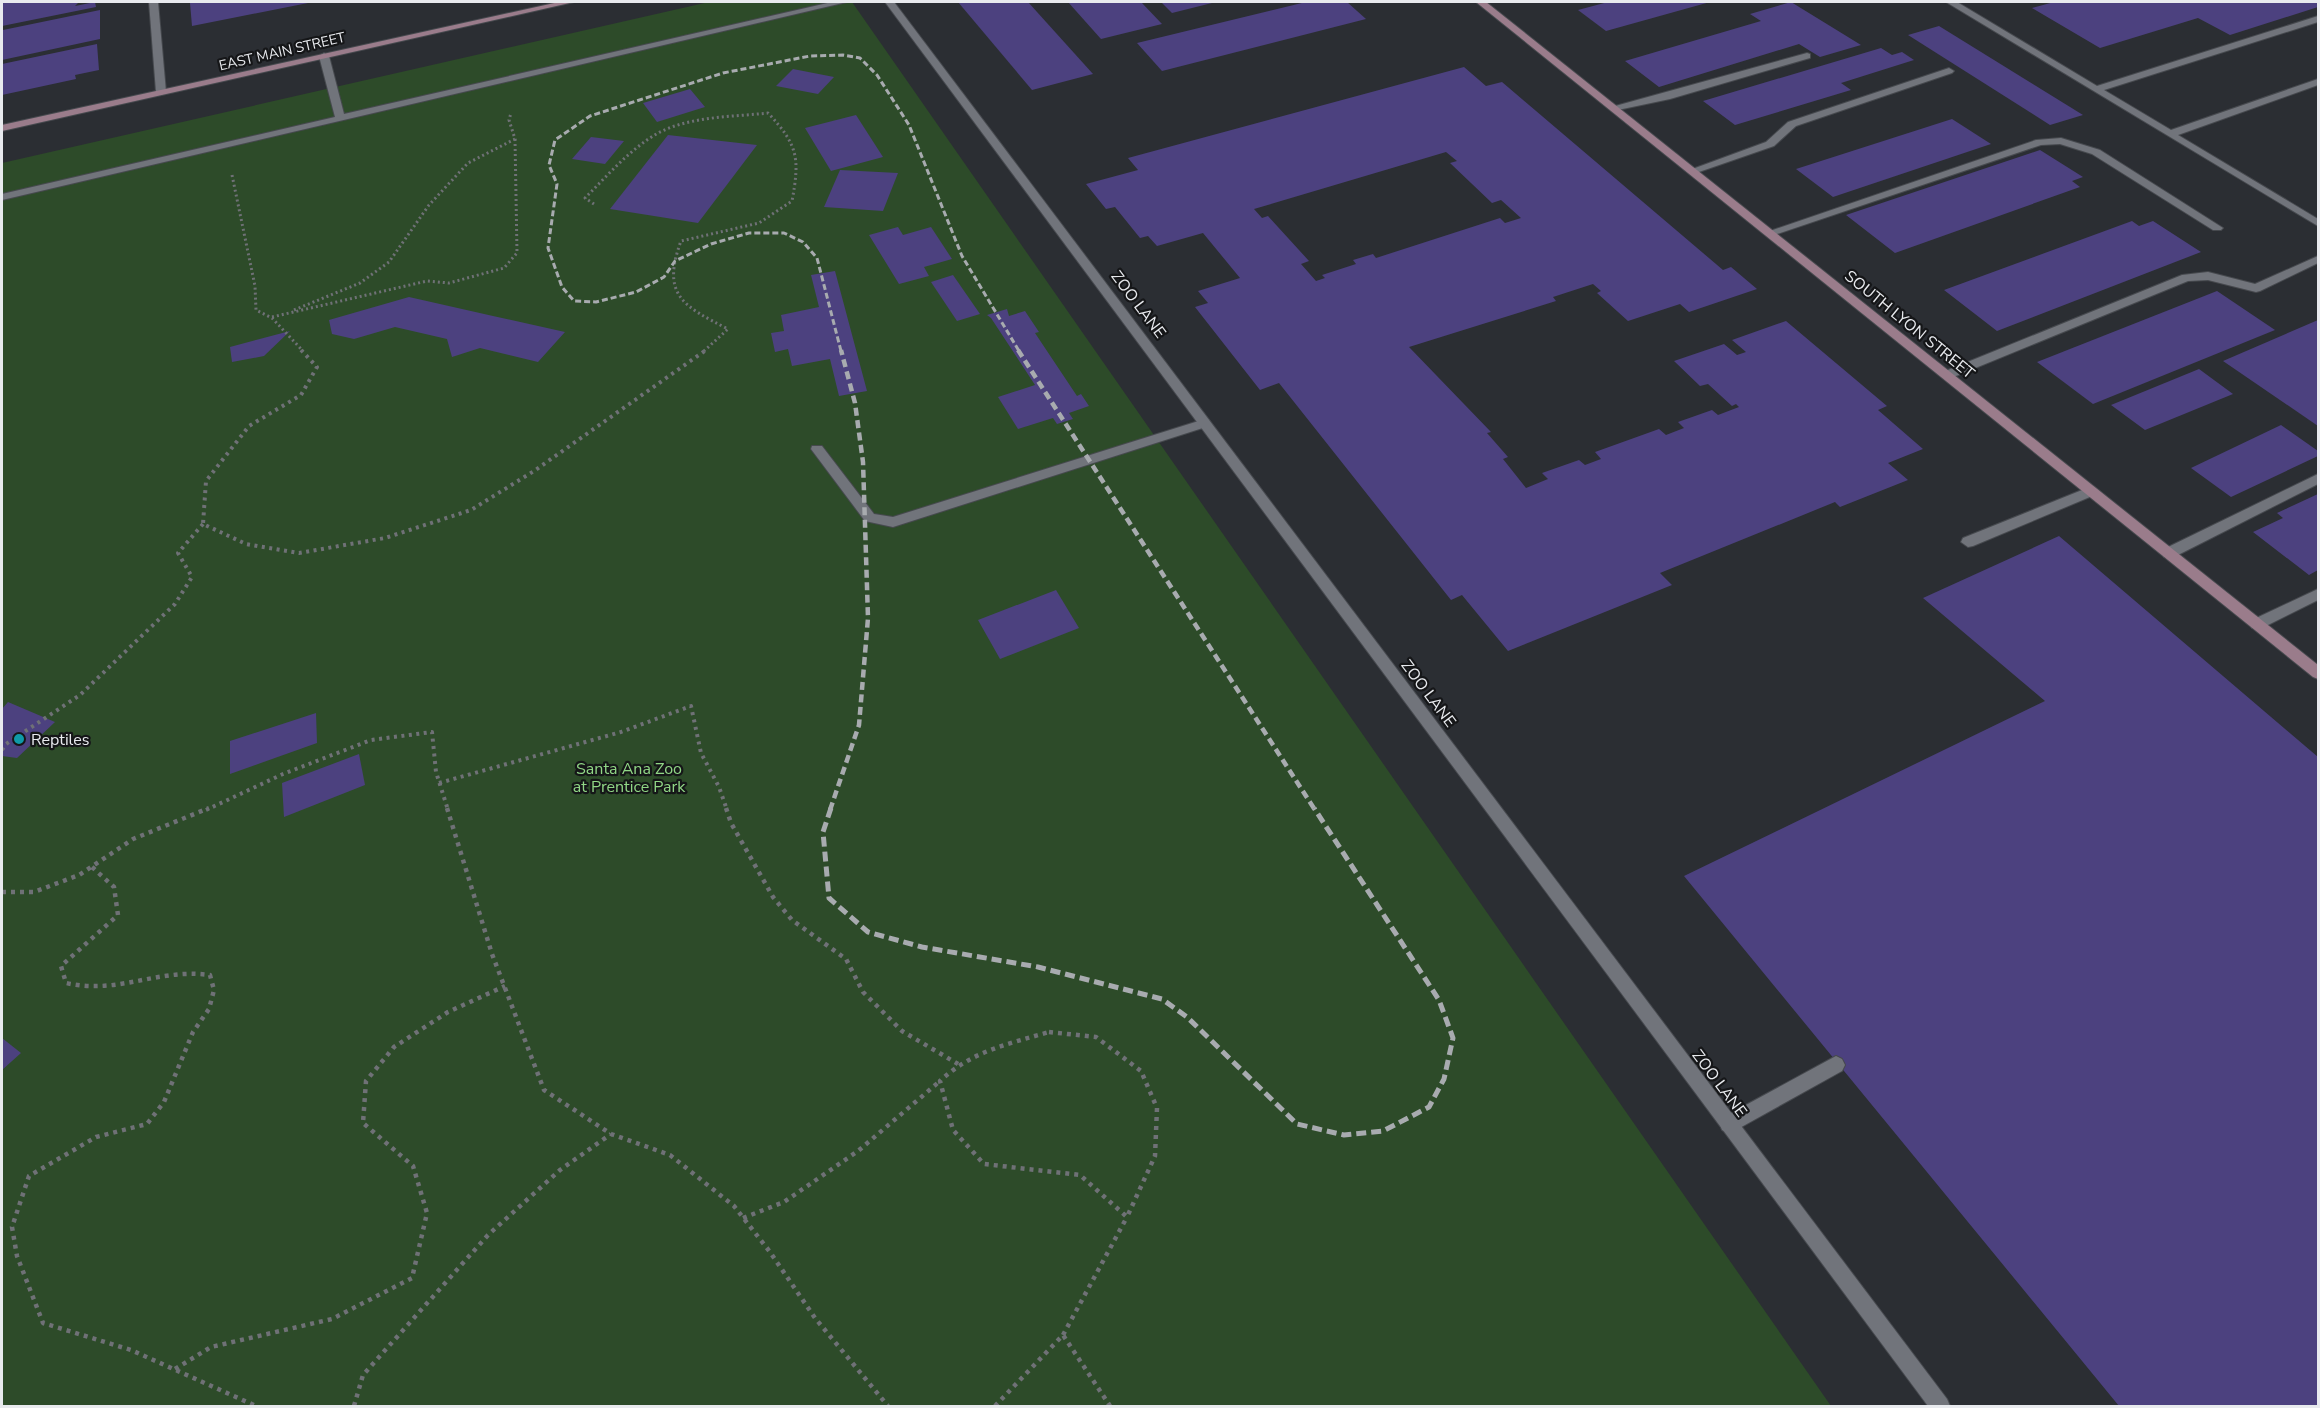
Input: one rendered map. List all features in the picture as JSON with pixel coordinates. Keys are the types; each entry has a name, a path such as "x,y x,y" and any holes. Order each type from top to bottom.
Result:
{"street":[{"path":"153,2 160,92"},
{"name":"EAST MAIN STREET","path":"2,128 569,2"},
{"path":"2,197 843,2"},
{"name":"ZOO LANE","path":"890,2 1940,1407"},
{"name":"SOUTH LYON STREET","path":"1481,2 2319,673"},
{"path":"1951,2 2319,223"},
{"path":"2096,89 2319,19"},
{"path":"324,56 340,118"},
{"path":"1613,108 1666,97 1807,56"},
{"path":"1692,171 1770,144 1792,124 1949,71"},
{"path":"2170,134 2319,82"},
{"path":"1770,233 2040,142 2061,141 2096,152 2217,228"},
{"path":"1947,375 2186,278 2208,276 2256,288 2319,260"},
{"path":"817,449 854,493 870,518 893,522 1205,423"},
{"path":"2169,553 2319,479"},
{"path":"1968,542 2092,491"},
{"path":"2258,624 2319,594"},
{"path":"1729,1124 1836,1065"}],"path":[{"path":"272,318 427,281 459,281 504,267 517,253 515,139 509,120 511,113"},
{"path":"203,524 246,544 299,554 385,538 480,505 675,374 721,337 728,329 678,299 671,282 674,257 681,241 759,223 792,201 798,153 785,130 768,113 697,120 658,133 629,154 585,198 594,204"},
{"path":"272,318 360,284 389,262 429,205 468,163 515,139"},
{"path":"2,750 6,744 80,695 175,604 192,577 178,553 203,524 206,480 249,426 301,396 317,367 272,318 256,310 255,286 232,171"},
{"path":"439,783 621,732 691,706 701,753 719,787 731,823 774,897 792,920 846,959 863,992 902,1031 958,1064"},
{"path":"2,892 34,892 79,875 133,839 203,811 283,774 371,740 432,732 439,783 505,986 544,1090 611,1134 670,1155 734,1206 770,1252 815,1318 888,1407"},
{"path":"92,867 114,887 118,915 61,966 66,983 87,990 120,987 158,975 189,970 210,975 214,990 209,1009 193,1032 164,1102 147,1124 115,1130 96,1137 28,1176 12,1227 17,1256 43,1323 132,1350 256,1407"},
{"path":"175,1370 211,1347 332,1319 412,1278 427,1213 413,1166 363,1123 366,1081 394,1047 448,1011 505,986"},
{"path":"743,1218 784,1202 858,1151 958,1064 993,1049 1049,1032 1096,1037 1141,1071 1157,1108 1155,1156 1127,1217 1063,1335 995,1407"},
{"path":"940,1081 952,1130 984,1164 1080,1175 1127,1217"},
{"path":"354,1407 363,1375 488,1235 560,1170 611,1134"},
{"path":"1063,1335 1110,1407"}],"green space":[{"name":"Santa Ana Zoo at Prentice Park","path":"709,2 852,2 1831,1406 2,1406 2,163"}],"building":[{"path":"2,2 79,2 75,6 95,2 96,7 2,26"},
{"path":"958,2 1028,2 1093,74 1032,90"},
{"path":"1068,2 1141,2 1162,24 1101,39"},
{"path":"1161,2 1216,2 1172,13"},
{"path":"1306,2 1347,2 1366,19 1162,71 1137,43"},
{"path":"1608,2 1710,2 1606,31 1578,10"},
{"path":"1791,2 1861,45 1820,57 1799,44 1659,87 1625,61 1761,21 1750,14"},
{"path":"2054,2 2318,2 2318,7 2230,35 2198,18 2100,48 2032,8"},
{"path":"190,3 308,3 192,26"},
{"path":"100,10 100,39 2,60 3,30"},
{"path":"1939,26 2083,115 2050,125 1908,35"},
{"path":"97,44 99,70 75,75 76,79 2,95 2,64"},
{"path":"1881,48 1892,55 1902,52 1914,60 1841,83 1851,90 1735,125 1703,101"},
{"path":"1464,67 1486,86 1502,82 1723,270 1731,267 1757,289 1689,312 1680,304 1628,321 1597,293 1601,291 1593,284 1553,297 1556,301 1409,347 1491,432 1487,433 1508,457 1503,459 1526,488 1548,479 1542,473 1579,460 1585,465 1601,459 1595,452 1659,429 1666,435 1684,428 1678,422 1712,410 1718,415 1739,407 1736,404 1732,406 1708,384 1700,386 1674,361 1724,344 1737,355 1746,352 1732,340 1786,321 1887,406 1878,410 1923,449 1888,463 1908,480 1840,507 1835,502 1660,573 1672,585 1508,651 1462,595 1451,600 1279,383 1260,390 1195,307 1208,303 1198,291 1240,278 1203,233 1157,246 1148,236 1140,238 1115,207 1106,209 1086,184 1138,170 1128,158","holes":["1446,152 1457,161 1450,163 1492,203 1501,200 1521,218 1505,223 1500,218 1376,258 1373,254 1353,260 1356,264 1322,275 1325,278 1316,281 1301,264 1309,261 1268,216 1262,218 1254,209"]},
{"path":"793,69 834,77 818,94 776,86"},
{"path":"690,89 705,107 657,122 643,103"},
{"path":"856,115 883,157 831,171 805,128"},
{"path":"1952,119 1991,144 1833,197 1796,169"},
{"path":"668,135 757,145 698,223 610,209"},
{"path":"591,137 624,141 605,164 572,159"},
{"path":"2040,150 2083,177 2072,181 2080,187 1895,253 1846,215"},
{"path":"840,170 898,173 883,211 824,207"},
{"path":"2132,221 2139,226 2153,221 2201,252 1997,331 1944,290"},
{"path":"898,227 903,235 931,227 952,259 924,267 929,276 899,284 869,235"},
{"path":"835,271 867,391 839,396 830,359 792,366 788,349 775,352 771,333 784,331 781,315 819,307 811,275"},
{"path":"953,275 980,314 957,321 931,282"},
{"path":"2217,291 2275,330 2093,404 2037,362"},
{"path":"409,297 565,332 538,362 480,348 452,357 447,339 395,327 354,339 332,334 329,320"},
{"path":"1007,309 1009,316 1025,311 1039,332 1035,333 1077,396 1081,394 1089,406 1069,413 1073,419 1057,424 1053,418 1018,429 998,397 1035,385 987,315"},
{"path":"2318,320 2318,426 2223,361"},
{"path":"290,331 264,356 232,362 230,347"},
{"path":"2199,369 2233,394 2145,430 2111,405"},
{"path":"2281,425 2318,451 2318,456 2231,497 2191,468"},
{"path":"2318,494 2318,570 2309,575 2253,532 2283,518 2277,513"},
{"path":"2059,536 2318,757 2318,1406 2119,1406 1684,876 2045,701 1923,598"},
{"path":"1056,590 1079,628 1000,659 978,620"},
{"name":"Reptiles","path":"8,702 55,722 17,758 2,756 2,709"},
{"path":"316,713 317,743 230,774 230,741"},
{"path":"359,754 365,785 284,817 282,783"},
{"path":"2,1038 21,1053 2,1070"}],"railway":[{"path":"841,351 817,258 803,242 784,233 749,233 711,244 675,261 664,277 636,292 596,302 574,301 562,287 548,248 557,184 549,165 555,140 590,116 723,73 810,56 843,55 860,58 877,75 909,125 962,256 1019,351"},
{"path":"830,810 859,725 868,618 863,462 855,403 841,350"},
{"path":"1018,350 1315,810"},
{"path":"831,808 823,832 829,898 868,932 922,947 1038,967 1162,999 1187,1017 1297,1124 1344,1135 1383,1131 1429,1107 1444,1079 1453,1038 1439,1000 1314,808"}],"place":[{"name":"Reptiles","path":"19,739"}]}
